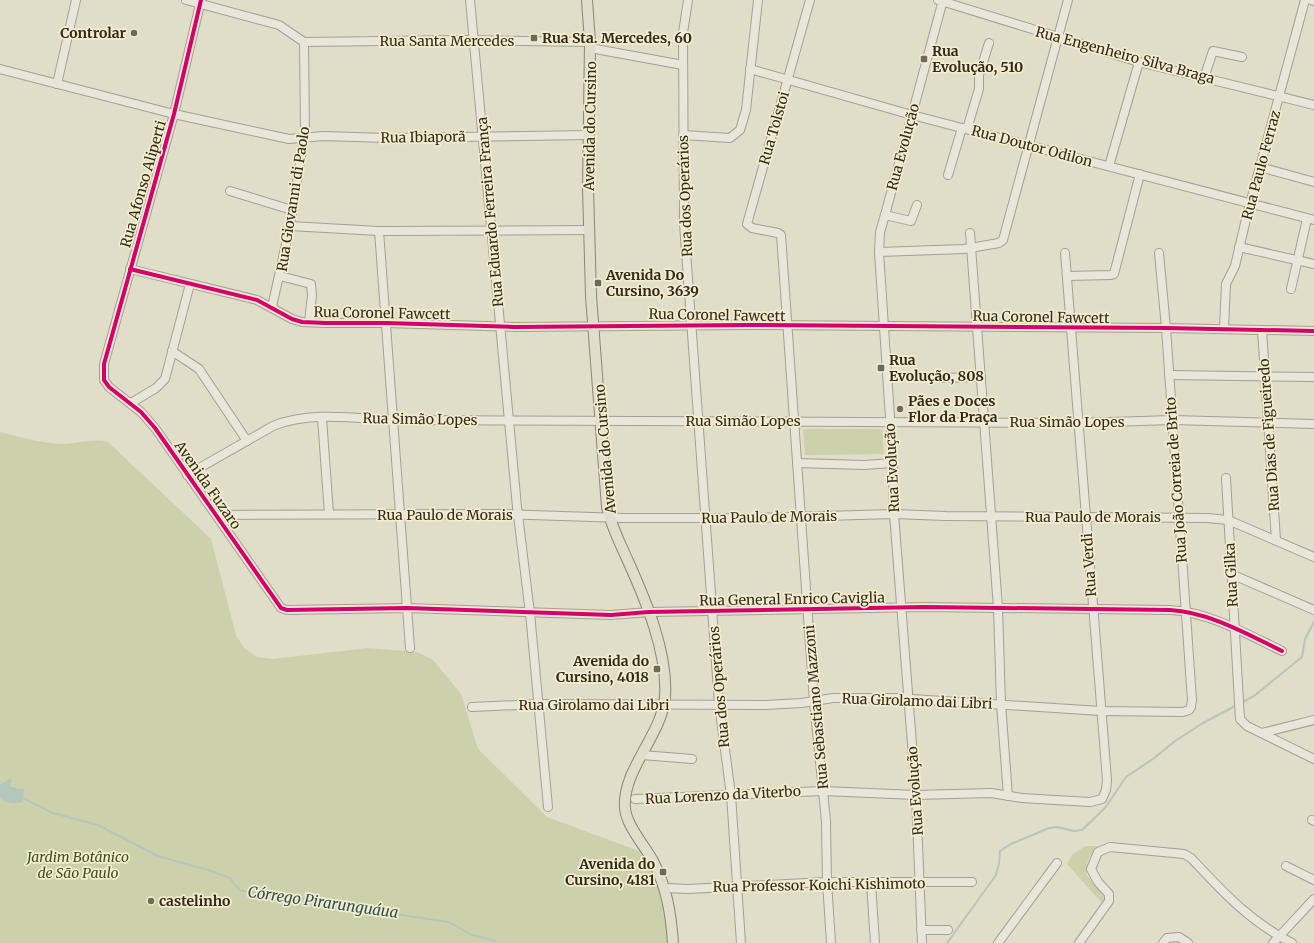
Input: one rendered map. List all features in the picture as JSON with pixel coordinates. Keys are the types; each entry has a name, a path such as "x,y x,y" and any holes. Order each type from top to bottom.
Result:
{"main road":[{"name":"Avenida do Cursino","path":"586,0 590,45 591,296 609,517 649,612 664,669 665,681 664,705 628,786 625,799 625,810 635,832 653,861 665,888 671,912 673,943"}],"street":[{"path":"57,84 76,0"},
{"path":"186,0 201,2 279,25 304,42"},
{"name":"Rua Eduardo Ferreira França","path":"470,0 518,515 530,613 548,807"},
{"name":"Rua dos Operários","path":"688,0 684,17 683,65 684,224 719,704 731,795 740,943"},
{"path":"683,135 723,138 735,135 742,124 746,110 758,0"},
{"name":"Rua Tolstoi","path":"778,233 752,228 747,224 810,0"},
{"name":"Rua Engenheiro Silva Braga","path":"941,0 1058,38 1139,62 1314,105"},
{"name":"Rua Evolução","path":"922,943 921,883 916,795 894,514 893,463 879,252 880,232 941,0"},
{"path":"879,252 972,248 999,243 1003,240 1068,0"},
{"name":"Rua Paulo Ferraz","path":"1224,329 1224,291 1235,266 1250,204 1305,0"},
{"name":"Rua Afonso Aliperti","path":"103,374 130,269 174,114 201,2"},
{"name":"Rua Santa Mercedes","path":"304,42 474,41 590,45 683,65"},
{"name":"Rua Giovanni di Paolo","path":"272,307 290,226 304,138 306,119 304,42"},
{"path":"948,175 979,89 979,76 989,43"},
{"path":"1204,78 1213,51 1242,57"},
{"path":"1109,166 1139,62"},
{"name":"Rua Ibiaporã","path":"0,69 174,114 281,138 590,135"},
{"name":"Rua Doutor Odilon","path":"750,69 964,129 1310,219"},
{"path":"1260,167 1314,182"},
{"path":"1067,276 1111,276 1114,274 1140,174"},
{"path":"230,191 292,210"},
{"path":"885,215 911,221 917,204"},
{"path":"1291,289 1297,260 1310,219"},
{"path":"290,226 379,231 590,230"},
{"path":"379,231 410,648"},
{"name":"Rua Sebastiano Mazzoni","path":"778,233 781,235 814,702 827,833 827,882 831,943"},
{"path":"970,233 998,608 1001,704 1008,796"},
{"path":"1239,247 1314,264"},
{"name":"Rua Verdi","path":"1065,253 1107,780 1104,796 1098,801"},
{"name":"Rua João Correia de Brito","path":"1159,253 1180,517 1191,707"},
{"name":"Rua Coronel Fawcett","path":"130,269 257,300 292,319 309,322 501,327 692,325 1072,329 1166,328 1314,331"},
{"path":"280,276 311,284 312,295 309,322"},
{"path":"131,403 156,388 165,379 190,284"},
{"name":"Rua Dias de Figueiredo","path":"1262,330 1267,424 1276,540"},
{"path":"172,351 199,369 247,441"},
{"name":"Avenida Fuzaro","path":"103,374 104,380 109,387 131,403 155,428 278,605 284,609 293,609"},
{"path":"1169,375 1314,377"},
{"path":"942,378 981,377"},
{"name":"Rua Simão Lopes","path":"187,475 286,421 306,417 393,420 1078,423 1172,420 1267,424 1314,424"},
{"path":"322,418 330,514"},
{"path":"797,463 893,463"},
{"name":"Rua Gilka","path":"1226,478 1239,716 1247,726 1262,733"},
{"name":"Rua Paulo de Morais","path":"216,515 400,514 706,518 894,514 1180,517 1228,520 1314,556"},
{"path":"1231,574 1314,610"},
{"name":"Rua General Enrico Caviglia","path":"293,609 407,608 611,615 649,612 902,608 1185,611 1234,628 1282,651"},
{"name":"Rua Girolamo dai Libri","path":"472,708 539,704 765,705 814,702 833,698 908,699 1101,711 1183,712 1189,710 1191,707"},
{"path":"1262,733 1314,720"},
{"path":"1262,733 1314,759"},
{"path":"642,754 692,759"},
{"name":"Rua Lorenzo da Viterbo","path":"635,799 823,791 916,795 991,793 1022,798 1098,801"},
{"path":"1078,943 1109,901 1109,894 1098,882 1091,869 1098,852 1110,847 1184,854 1191,858 1225,896 1276,940 1292,943"},
{"path":"998,943 1057,862"},
{"path":"1286,866 1314,880"},
{"name":"Rua Professor Koichi Kishimoto","path":"665,888 737,887 827,882 972,882"},
{"path":"871,883 875,943"},
{"path":"1276,940 1314,899"},
{"path":"922,930 948,930"},
{"path":"1165,940 1179,938 1188,943"}],"green space":[{"path":"803,429 882,429 884,454 805,455"},
{"name":"Jardim Botânico de São Paulo","path":"0,432 32,440 57,444 92,441 108,442 211,539 236,635 244,648 257,657 273,659 368,648 417,652 433,660 461,694 478,749 547,817 639,851 651,871 666,912 668,943 0,943"},
{"path":"1085,846 1098,846 1088,859 1087,876 1108,896 1101,902 1067,864 1072,855"}],"shaded area":[{"path":"9,779 12,780 10,786 19,789 23,788 22,802 10,803 0,798 0,785"}],"waterway":[{"path":"1241,703 1254,696 1302,657 1305,639 1314,622"},
{"path":"947,943 996,875 1000,851 1011,844 1049,828 1057,827 1074,831 1082,830 1105,808 1126,777 1153,759 1175,741 1203,723 1237,705"},
{"name":"Córrego Pirarunguáua","path":"21,797 53,813 98,825 158,856 230,878 239,890 284,898 337,901 401,915 449,922 472,935 496,941"}],"cycle path":[{"path":"201,0 174,114 104,364 104,380 109,387 141,412 155,428 281,608 287,610 407,608 611,615 649,612 924,607 1170,610 1213,619 1282,651"},
{"path":"130,269 257,300 292,319 302,322 515,327 747,325 1166,328 1314,331"}],"place":[{"name":"Controlar","path":"134,33"},
{"name":"Rua Sta. Mercedes, 60","path":"534,38"},
{"name":"Rua Evolução, 510","path":"924,59"},
{"name":"Avenida Do Cursino, 3639","path":"598,283"},
{"name":"Rua Evolução, 808","path":"881,368"},
{"name":"Pães e Doces Flor da Praça","path":"900,409"},
{"name":"Avenida do Cursino, 4018","path":"657,669"},
{"name":"Avenida do Cursino, 4181","path":"663,872"},
{"name":"castelinho","path":"151,901"}]}
